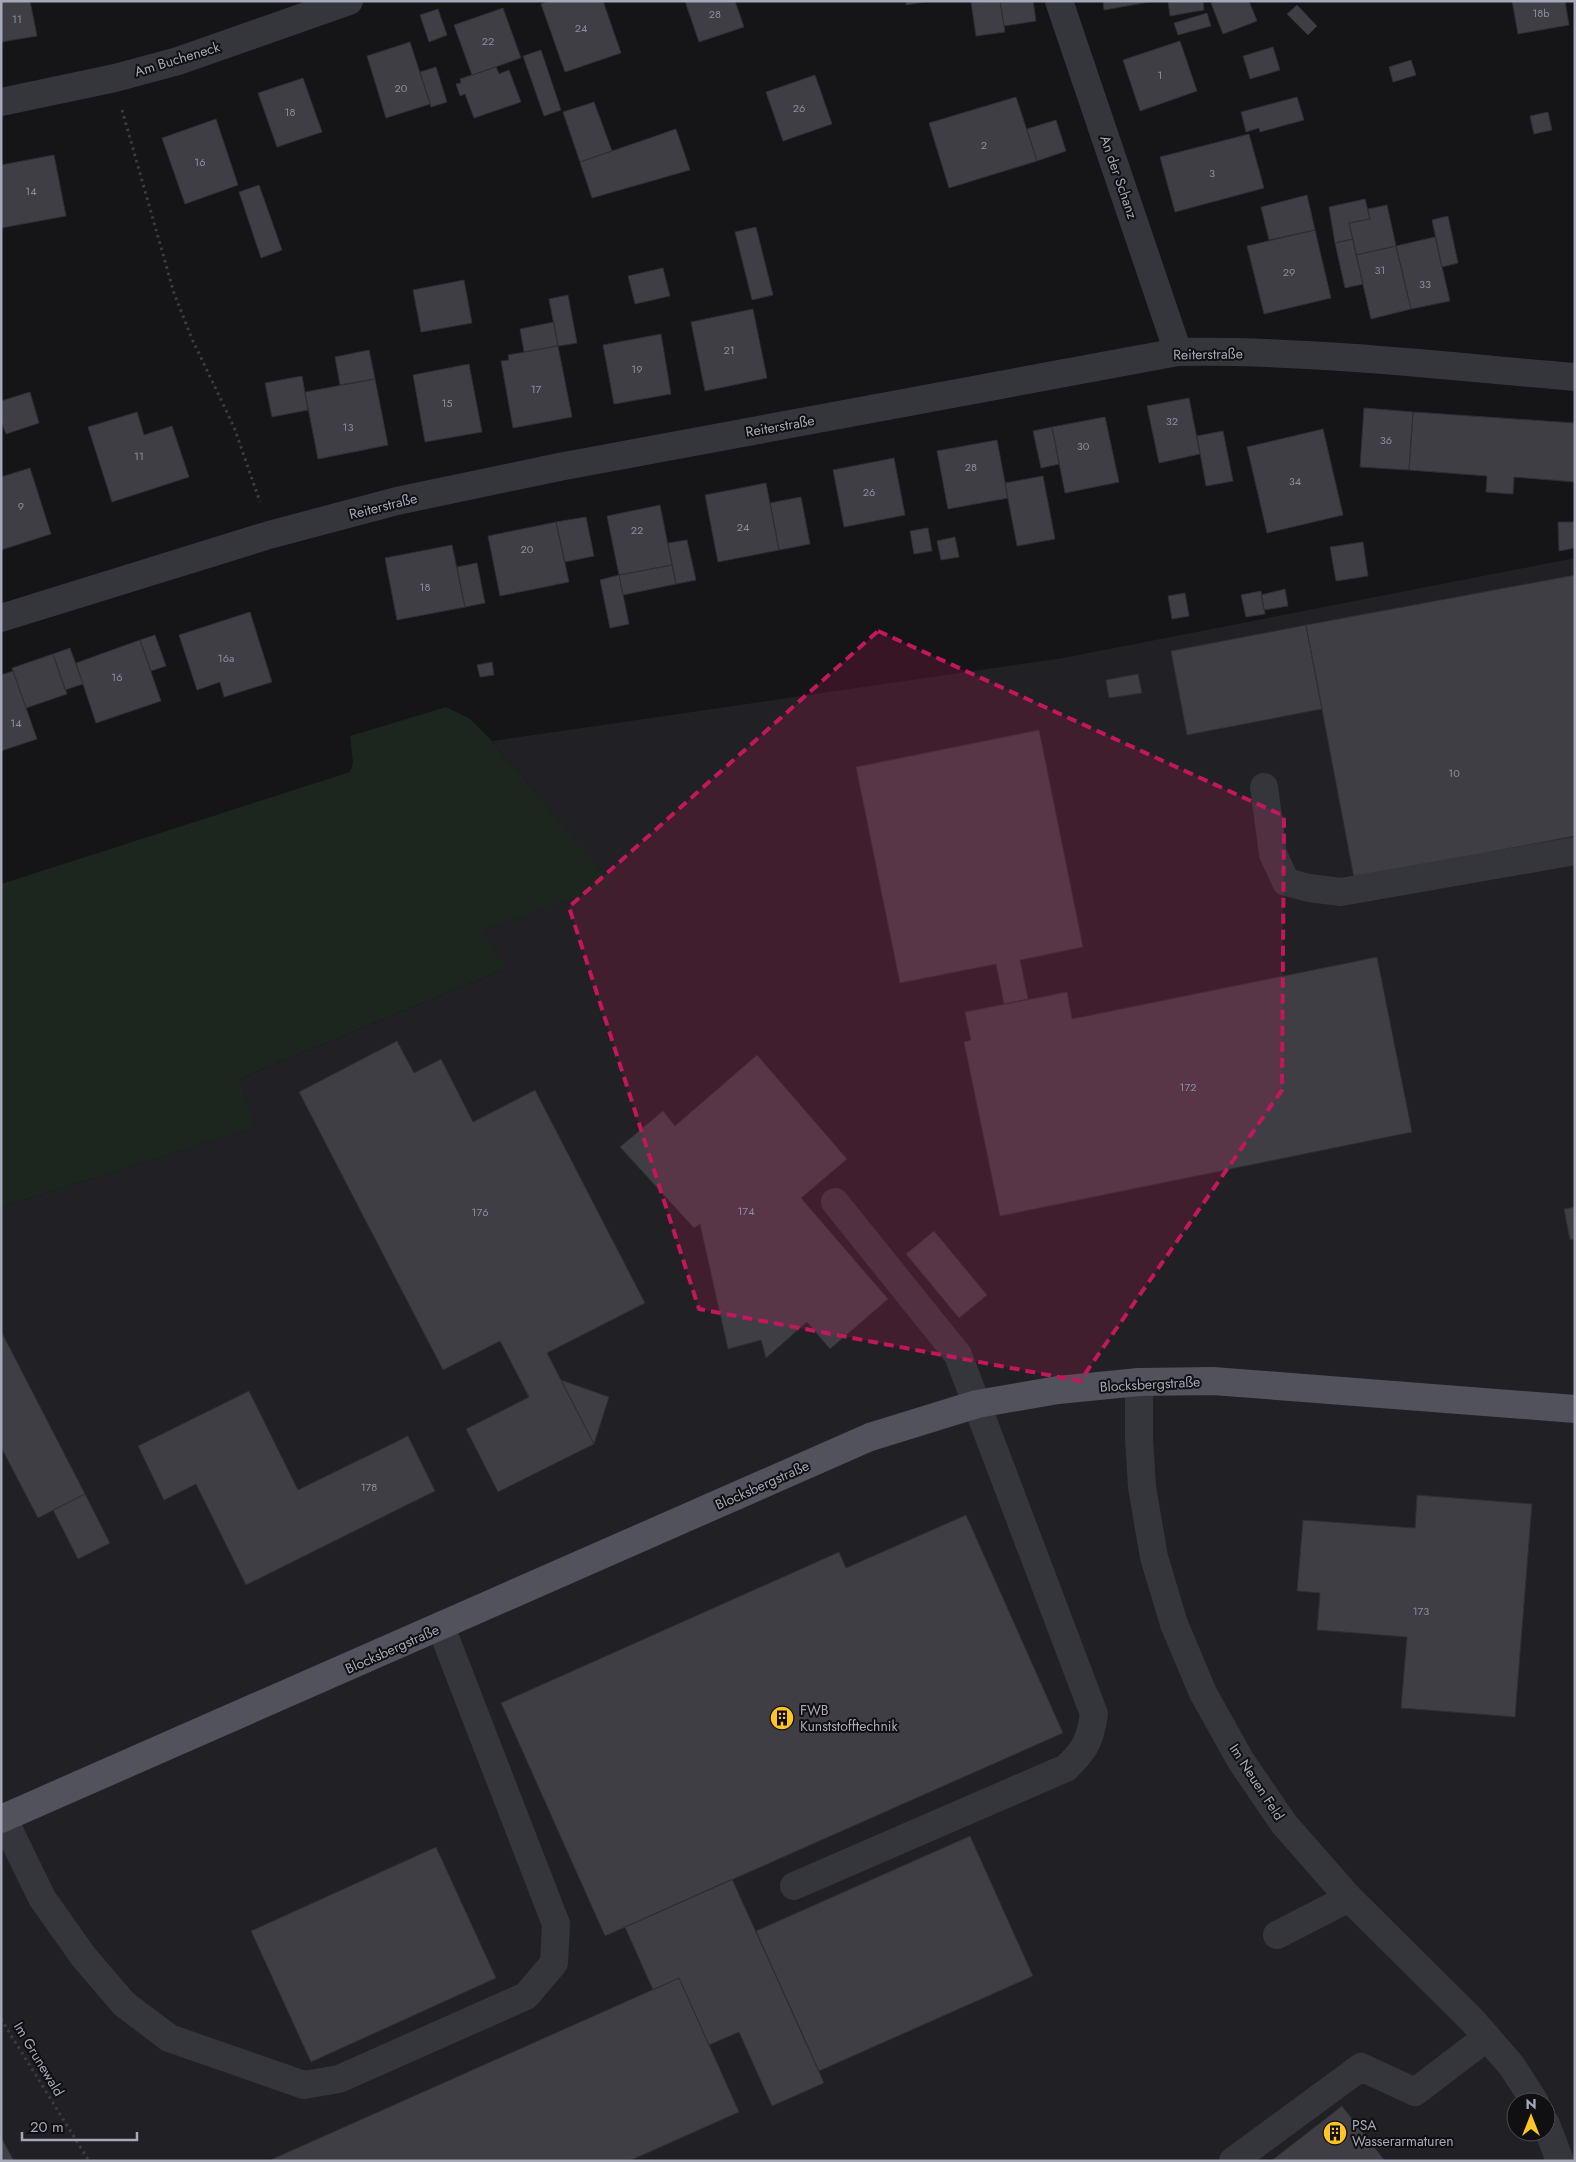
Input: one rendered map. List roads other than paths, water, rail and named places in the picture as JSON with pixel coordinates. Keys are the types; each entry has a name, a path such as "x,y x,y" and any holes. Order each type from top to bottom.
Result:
{"main road":[{"name":"Blocksbergstraße","path":"2,1818 441,1627 870,1437 977,1404 1058,1390 1139,1382 1213,1381 1575,1409"}],"street":[{"name":"Am Bucheneck","path":"1,102 115,78 178,61 349,1"},
{"name":"An der Schanz","path":"1059,1 1178,352"},
{"name":"Reiterstraße","path":"1,618 269,535 397,501 559,467 1178,352 1306,355 1575,377"},
{"path":"1264,787 1273,854 1286,882 1309,888 1340,892 1575,851"},
{"path":"794,1886 1066,1768 1082,1752 1091,1734 1094,1714 958,1355 835,1202"},
{"name":"Im Neuen Feld","path":"1139,1382 1139,1439 1142,1487 1154,1557 1178,1632 1203,1693 1241,1761 1284,1824 1349,1898 1487,2037 1512,2065 1530,2092"},
{"path":"2,1818 42,1898 83,1956 124,2004 169,2038 304,2085 339,2080 526,1996 554,1964 556,1924 441,1627"},
{"path":"1277,1935 1349,1898"},
{"path":"1233,2161 1361,2067 1414,2092 1487,2037"},
{"path":"1553,2142 1560,2161"}],"place":[{"name":"FWB Kunststofftechnik","path":"782,1718"},
{"name":"PSA Wasserarmaturen","path":"1335,2133"}]}
